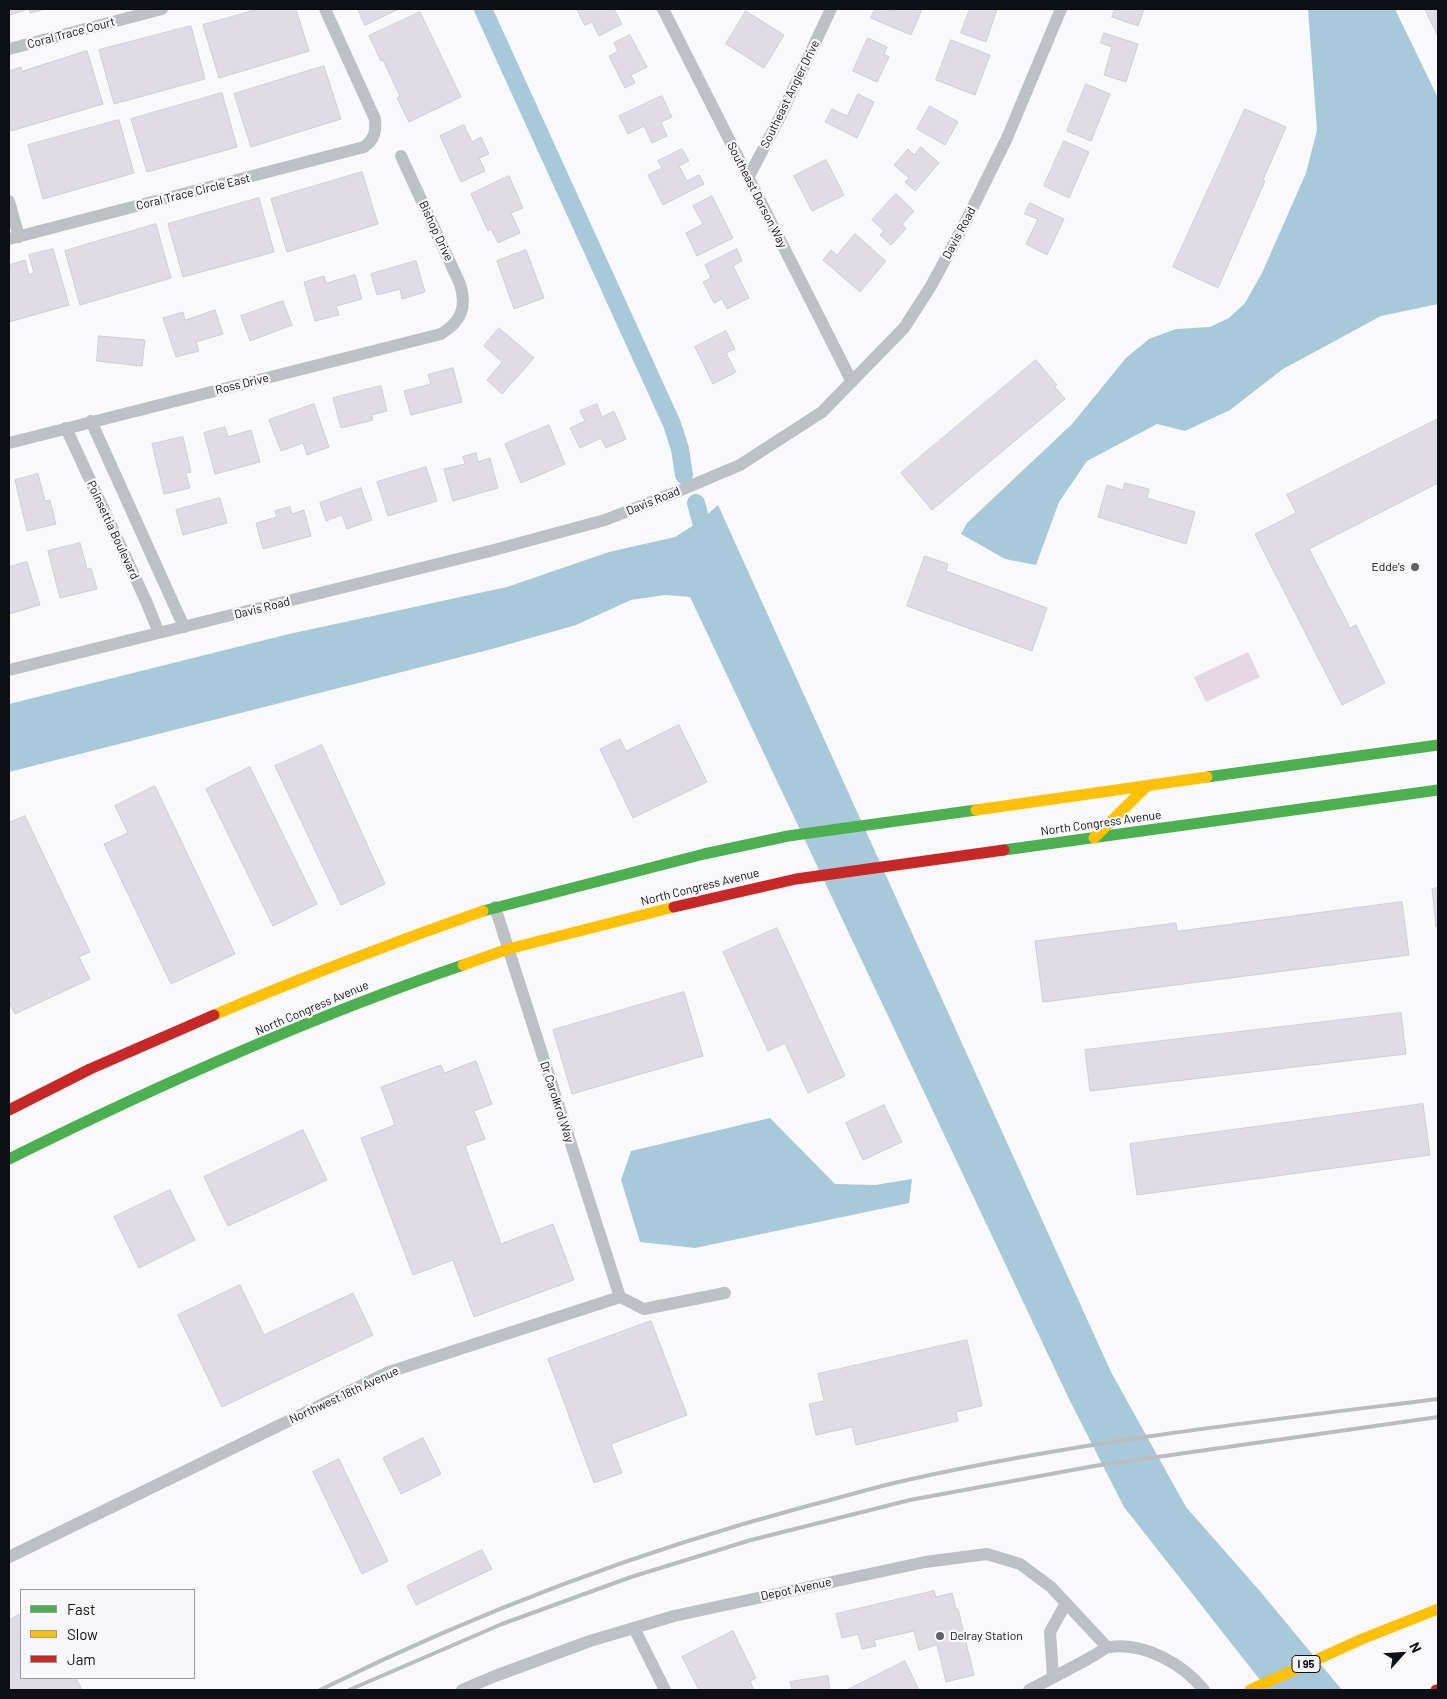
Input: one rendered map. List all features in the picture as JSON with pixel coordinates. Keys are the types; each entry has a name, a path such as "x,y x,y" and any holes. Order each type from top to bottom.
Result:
{"main road":[{"path":"9,1110 90,1069 299,979 391,943 495,907 704,854 788,836 1438,745"},
{"path":"1094,838 1148,786"},
{"name":"North Congress Avenue","path":"9,1159 108,1109 316,1020 406,984 508,949 714,896 796,879 1438,790"},
{"name":"I 95","path":"1250,1690 1362,1639 1438,1609"}],"street":[{"name":"Coral Trace Court","path":"9,50 162,9"},
{"name":"Coral Trace Circle East","path":"14,238 364,147 374,138 375,119 325,9"},
{"name":"Southeast Dorson Way","path":"663,9 852,382"},
{"name":"Southeast Angler Drive","path":"748,178 779,119 831,9"},
{"name":"Davis Road","path":"9,670 606,520 740,464 822,412 904,328 931,286 1007,138 1061,9"},
{"name":"Bishop Drive","path":"401,156 460,284 464,295 463,307"},
{"path":"9,201 14,238"},
{"name":"Ross Drive","path":"9,443 441,334 451,328 459,318 463,307"},
{"name":"Poinsettia Boulevard","path":"91,421 184,627"},
{"name":"Poinsettia Boulevard","path":"66,428 159,633"},
{"name":"Dr Carolkrol Way","path":"495,907 620,1297"},
{"path":"620,1297 644,1309 725,1293"},
{"name":"Northwest 18th Avenue","path":"9,1557 389,1372 620,1297"},
{"name":"Depot Avenue","path":"462,1690 582,1644 674,1616 925,1562 986,1554 1020,1564 1051,1587 1107,1647"},
{"path":"1053,1677 1050,1632 1066,1603"},
{"path":"634,1628 666,1690"},
{"path":"1029,1690 1095,1656 1107,1647 1132,1648 1157,1656 1177,1665 1204,1690"}],"shaded area":[{"path":"1248,652 1260,677 1206,702 1194,677"}],"water":[{"path":"1308,9 1395,9 1438,98 1438,304 1381,316 1283,369 1230,410 1185,431 1157,424 1087,461 1059,502 1036,565 1005,559 961,534 967,523 1072,424 1126,358 1149,339 1176,329 1210,327 1229,318 1245,303 1262,273 1306,173 1317,130"},
{"path":"718,505 1111,1372 1186,1507 1259,1590 1342,1690 1268,1690 1124,1507 1070,1401 690,597 665,595 631,600 576,625 492,649 9,772 9,704 289,634 507,587 609,552 675,537 700,521"},
{"path":"770,1118 835,1184 875,1185 912,1179 909,1203 695,1248 640,1242 621,1180 631,1151"}],"building":[{"path":"9,9 29,9 9,15"},
{"path":"29,9 46,9 30,13"},
{"path":"259,9 296,9 309,51 219,78 203,25"},
{"path":"358,9 399,9 365,25"},
{"path":"577,9 614,9 622,24 599,36 592,22 585,25"},
{"path":"875,9 894,11 895,9 922,9 911,35 871,18"},
{"path":"970,9 997,9 986,42 961,33"},
{"path":"1115,9 1144,9 1138,26 1112,17"},
{"path":"1425,9 1438,9 1438,36"},
{"path":"746,11 784,35 764,68 726,44"},
{"path":"420,12 461,97 409,122 397,98 400,96 369,36"},
{"path":"191,26 205,79 114,104 99,50"},
{"path":"1104,33 1138,44 1126,82 1104,75 1112,47 1101,43"},
{"path":"630,35 647,67 631,75 635,83 625,88 609,56 618,51 614,43"},
{"path":"868,38 887,47 884,54 889,57 877,82 853,71"},
{"path":"951,40 990,55 975,95 936,80"},
{"path":"87,51 103,104 11,131 9,122 9,71 21,67 22,71"},
{"path":"324,66 341,119 251,147 234,94"},
{"path":"1086,84 1110,94 1091,141 1067,131"},
{"path":"222,93 237,147 147,172 131,119"},
{"path":"858,94 874,102 857,138 825,122 832,109 847,116"},
{"path":"662,96 672,117 661,122 667,136 652,143 644,126 628,134 619,116"},
{"path":"930,106 958,122 945,145 917,129"},
{"path":"1245,109 1286,127 1263,180 1265,181 1218,288 1173,267"},
{"path":"119,120 134,173 43,199 28,145"},
{"path":"464,125 472,142 481,137 489,154 479,158 485,171 461,182 440,136"},
{"path":"1064,141 1089,152 1069,198 1044,186"},
{"path":"921,147 939,163 915,191 905,182 909,178 894,165 908,149 914,155"},
{"path":"682,149 689,161 679,166 687,181 699,175 704,184 663,205 648,175 662,168 658,161"},
{"path":"826,160 844,195 812,211 794,176"},
{"path":"362,172 378,224 287,252 271,199"},
{"path":"509,176 523,208 511,213 520,233 498,243 491,229 488,231 471,194"},
{"path":"896,194 914,211 902,224 906,229 891,245 880,235 884,231 872,220"},
{"path":"712,196 733,238 697,256 686,233 703,224 693,206"},
{"path":"259,198 274,252 183,277 168,224"},
{"path":"1030,203 1064,219 1047,255 1026,244 1038,219 1025,214"},
{"path":"156,224 171,278 80,305 65,251"},
{"path":"855,234 886,261 860,292 823,260 831,250 837,255"},
{"path":"53,249 69,305 9,322 9,265 25,260 29,275 34,273 29,255"},
{"path":"737,249 742,261 733,266 749,298 727,309 722,299 714,303 703,282 711,278 705,265"},
{"path":"526,250 544,298 514,309 497,261"},
{"path":"416,261 425,292 402,299 400,289 377,295 371,274"},
{"path":"355,275 362,299 336,306 339,315 315,321 304,282 324,276 326,283"},
{"path":"283,301 292,325 250,341 241,316"},
{"path":"215,310 223,334 196,342 199,351 176,357 163,318 183,312 185,320"},
{"path":"499,328 534,358 502,394 487,380 502,362 484,346"},
{"path":"726,331 735,349 726,353 736,372 713,384 695,347"},
{"path":"99,336 145,340 142,366 97,361"},
{"path":"1036,360 1057,385 1055,387 1065,399 932,510 901,473"},
{"path":"453,368 462,402 411,415 404,391 431,384 428,375"},
{"path":"381,386 387,411 371,415 373,420 341,428 333,398"},
{"path":"314,404 329,447 307,455 303,443 281,451 269,420"},
{"path":"597,404 602,417 614,411 626,439 606,448 601,438 580,448 570,428 585,421 580,411"},
{"path":"1438,419 1438,483 1309,549 1350,628 1356,625 1385,683 1342,705 1255,534 1296,513 1287,495"},
{"path":"549,425 565,464 521,483 505,444"},
{"path":"225,427 228,437 251,430 260,462 215,474 204,433"},
{"path":"183,437 191,472 186,473 190,488 164,494 152,444"},
{"path":"476,453 478,462 490,458 498,488 453,501 444,469 465,464 463,457"},
{"path":"426,467 437,501 388,516 377,482"},
{"path":"38,474 45,501 50,500 56,524 27,531 15,480"},
{"path":"1125,483 1149,489 1147,498 1195,512 1186,544 1098,517 1107,485 1123,490"},
{"path":"361,488 372,520 347,529 342,515 326,521 320,503"},
{"path":"220,498 227,523 183,535 176,510"},
{"path":"290,507 292,514 304,510 311,536 263,549 256,523 277,517 275,511"},
{"path":"80,543 87,569 91,568 97,589 60,598 48,551"},
{"path":"925,556 948,564 946,571 1047,608 1032,651 907,606"},
{"path":"27,562 40,605 9,614 9,567"},
{"path":"679,725 707,782 633,818 600,749 620,739 626,751"},
{"path":"322,745 385,884 341,905 275,766"},
{"path":"250,767 317,904 273,926 206,789"},
{"path":"155,786 235,954 171,984 104,844 128,833 115,806"},
{"path":"25,816 90,952 79,957 90,979 15,1014 9,1002 9,823"},
{"path":"1438,888 1438,926 1436,927 1432,889"},
{"path":"1402,902 1409,955 1043,1002 1035,941 1176,923 1177,931"},
{"path":"777,928 845,1076 808,1093 785,1043 768,1051 723,952"},
{"path":"684,992 703,1056 572,1094 553,1030"},
{"path":"1401,1013 1406,1054 1090,1091 1085,1050"},
{"path":"476,1061 492,1104 474,1111 485,1139 465,1146 501,1244 553,1224 574,1280 474,1317 453,1260 413,1275 361,1138 395,1125 381,1087 441,1065 444,1073"},
{"path":"1423,1104 1430,1155 1137,1195 1130,1144"},
{"path":"884,1105 902,1142 863,1160 846,1123"},
{"path":"303,1130 327,1180 228,1226 204,1177"},
{"path":"170,1190 195,1240 139,1268 114,1217"},
{"path":"240,1285 264,1335 353,1293 373,1335 222,1407 178,1315"},
{"path":"651,1321 687,1415 611,1444 622,1473 594,1483 548,1359"},
{"path":"967,1340 982,1406 956,1412 958,1421 856,1445 852,1427 816,1435 809,1404 824,1401 818,1374"},
{"path":"423,1438 441,1474 401,1494 383,1458"},
{"path":"339,1459 388,1561 362,1574 313,1472"},
{"path":"482,1550 492,1569 416,1605 407,1586"},
{"name":"Delray Station","path":"934,1591 936,1597 952,1593 956,1609 958,1609 974,1675 946,1682 937,1645 919,1650 914,1631 874,1640 876,1646 862,1649 858,1634 842,1638 836,1614"},
{"path":"20,1614 20,1679 76,1679 82,1690 9,1690 9,1620"},
{"path":"733,1631 756,1678 750,1681 754,1690 699,1690 682,1657"},
{"path":"905,1661 919,1690 847,1690"},
{"path":"828,1676 830,1690 792,1690 790,1682"}],"waterway":[{"path":"483,9 672,424 680,449 684,475"},
{"path":"696,503 707,544"}],"railway":[{"path":"320,1690 439,1635 561,1585 685,1542 883,1486 973,1466 1105,1443 1438,1399"},
{"path":"349,1690 502,1624 631,1577 751,1540 910,1500 1094,1466 1438,1417"}],"traffic: fast":[{"path":"1207,777 1438,745"},
{"path":"1004,850 1438,790"},
{"path":"483,911 704,854 788,836 976,810"},
{"path":"9,1159 120,1105 233,1054 347,1007 463,965"}],"traffic: slow":[{"path":"976,810 1207,777"},
{"path":"1094,838 1147,786"},
{"path":"463,965 508,949 674,907"},
{"path":"214,1015 415,935 483,911"},
{"path":"1250,1690 1362,1639 1438,1609"}],"traffic: jam":[{"path":"674,907 796,879 1004,850"},
{"path":"9,1110 90,1069 214,1015"}],"place":[{"name":"Edde's","path":"1415,567"},
{"name":"Delray Station","path":"940,1636"}]}
